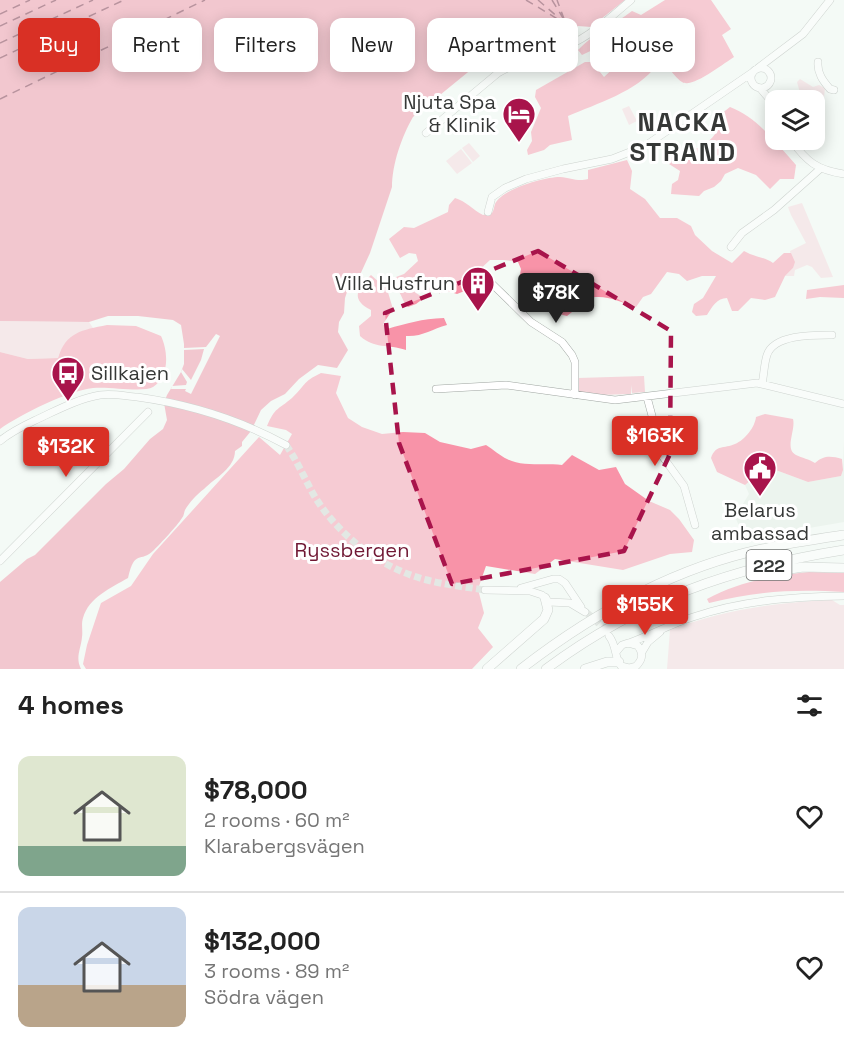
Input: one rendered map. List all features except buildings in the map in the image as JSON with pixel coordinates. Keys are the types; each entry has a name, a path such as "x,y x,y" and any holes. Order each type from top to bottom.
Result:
{"highway":[{"path":"762,549 844,530"},
{"name":"222","path":"521,669 584,624 632,597 706,566 762,549 844,535"},
{"name":"222","path":"546,669 612,625 656,602 695,586 800,557 844,550"},
{"path":"695,586 802,567 844,568"},
{"path":"487,669 544,619 548,610 545,597"},
{"path":"585,669 607,662 621,666"}],"street":[{"path":"426,133 498,73 518,63 568,45 588,34 631,0"},
{"path":"488,212 492,197 505,188 563,169 612,159 645,146 781,52 803,34 830,0"},
{"path":"770,90 771,65 781,52"},
{"path":"818,62 822,79 830,90 834,90"},
{"path":"755,70 766,69 770,74"},
{"path":"753,84 751,76 755,70"},
{"path":"760,88 766,87 770,82"},
{"path":"736,83 753,84 765,94"},
{"path":"800,150 820,169 844,174"},
{"path":"731,248 742,233 774,210 820,169"},
{"path":"485,277 531,322 562,342 572,355 575,362 575,395"},
{"path":"762,384 768,352 776,344 803,336 832,335"},
{"path":"436,389 507,385 615,400 762,384 844,404"},
{"path":"0,441 21,427 76,403 102,395 163,401 236,422 286,445"},
{"path":"647,398 663,457 684,486 695,525"},
{"path":"0,561 148,412"},
{"path":"485,590 530,591 545,597 552,603 570,603 585,612 563,580 557,578 510,590"},
{"path":"545,597 543,587 550,579"},
{"path":"617,651 622,645 704,613 755,601 844,596"},
{"path":"642,652 637,645 610,635 621,666 635,668 640,662 642,652 656,634 670,625"}],"highlighted area":[{"path":"538,251 671,331 670,454 624,551 452,584 399,443 385,313"}],"shaded area":[{"path":"0,0 625,0 602,18 590,18 590,27 578,26 578,18 427,18 427,72 468,72 413,117 405,133 398,150 392,187 370,253 359,277 348,289 345,298 344,313 339,322 338,332 348,350 337,368 318,365 299,379 285,394 271,401 261,410 251,431 242,442 242,446 235,451 228,468 193,499 180,521 154,550 133,563 128,578 101,594 90,604 82,620 82,637 78,657 81,669 0,669 0,582 35,555 124,469 150,439 163,429 167,420 164,403 184,364 181,325 173,320 138,316 108,316 89,322 0,321"},
{"path":"800,79 813,87 819,85 825,90 799,90 797,82"},
{"path":"629,106 637,121 629,125 622,109"},
{"path":"469,143 480,156 473,162 462,148"},
{"path":"461,149 472,163 457,174 446,161"},
{"path":"802,203 833,277 821,278 812,267 807,265 795,270 794,276 785,276 793,268 790,251 806,243 788,207"},
{"path":"0,321 89,322 93,328 71,338 63,346 58,358 28,359 0,352"},
{"path":"644,376 645,392 632,393 631,385 631,394 599,395 579,392 578,378"},
{"path":"844,441 844,522 774,534 747,543 735,517 749,494 745,485 756,476 773,469 808,482 841,476"},
{"path":"832,600 844,605 844,669 667,669 670,630 710,617 750,608"}],"green space":[{"path":"665,0 711,0 731,29 722,35 734,57 700,79 687,83 682,82 672,72 695,72 695,18 622,18 632,11 641,15"},
{"path":"590,40 590,51 582,55 578,50"},
{"path":"585,62 590,62 590,72 600,72 604,77 609,72 651,72 628,90 568,116 572,140 550,145 544,150 528,155 527,150 532,141 531,132 541,108 535,97 536,90 568,72 578,72 578,66"},
{"path":"730,107 758,124 765,131 765,150 783,150 796,165 794,179 780,179 770,189 756,175 738,168 725,174 714,187 699,196 671,194 672,184 678,180 680,171 669,164 666,159 696,149 710,140 718,128 721,114"},
{"path":"627,160 632,171 630,189 645,199 660,218 677,218 691,226 695,235 712,251 732,263 744,251 773,263 784,253 791,253 795,262 793,268 785,276 775,297 765,300 751,298 738,311 732,311 727,298 723,298 707,315 696,316 692,312 694,304 703,298 716,276 702,276 687,281 679,274 667,272 651,294 643,297 636,307 605,297 585,299 572,288 569,296 572,312 567,316 554,309 550,295 535,290 519,280 521,269 518,262 490,260 477,272 482,284 457,294 441,289 423,290 418,280 411,280 409,286 424,298 408,307 396,288 387,289 393,309 383,324 387,329 444,318 447,325 422,334 406,336 406,350 376,345 360,336 359,326 371,316 371,310 364,306 358,298 362,285 371,275 380,283 404,274 418,261 416,254 409,253 400,258 389,239 404,227 414,228 448,212 449,205 455,198 483,215 492,213 495,204 506,193 524,185 560,177 588,179 588,170"},
{"path":"844,285 844,298 806,299 807,290"},
{"path":"107,325 136,326 161,336 166,363 159,382 148,389 93,388 83,390 45,404 0,429 0,352 28,359 58,358 61,349 70,337"},
{"name":"Ryssbergen","path":"321,373 341,376 336,393 348,418 362,427 382,434 425,433 440,442 471,449 486,445 504,458 520,463 562,465 572,455 599,470 616,467 625,484 649,501 670,510 679,519 694,540 692,552 670,554 623,570 555,559 535,574 486,566 478,589 484,613 478,628 493,647 472,669 86,669 83,664 87,645 101,603 131,586 153,554 259,437 280,455 292,434 286,430 267,426 270,420 275,412 307,382"},
{"path":"765,414 793,419 791,448 793,452 815,463 828,457 842,459 841,476 808,482 773,469 756,476 745,485 717,472 711,458 715,451 742,440 752,429 756,417"},
{"path":"809,572 844,573 844,592 776,592 709,603 707,599 757,580"}],"pier":[{"path":"216,334 220,336 191,394 185,391 186,389 171,389 172,386 186,385 182,369 191,380 204,349 184,350 184,348 206,347"}],"ferry route":[{"path":"0,14 30,0"},
{"path":"0,26 56,0"},
{"path":"0,43 93,0"},
{"path":"0,58 124,0"},
{"path":"0,99 205,0"},
{"path":"526,0 556,18"},
{"path":"538,0 566,24 557,0"},
{"path":"552,0 563,18"}],"tunnel":[{"path":"286,445 325,511 336,525 363,549 410,575 485,590"},
{"path":"586,612 607,631"}],"place":[{"name":"Njuta Spa & Klinik","path":"519,143"},
{"name":"Villa Husfrun","path":"478,312"},
{"name":"Sillkajen","path":"68,402"},
{"name":"Belarus ambassad","path":"760,497"}],"district":[{"name":"NACKA STRAND","path":"683,137"}]}
